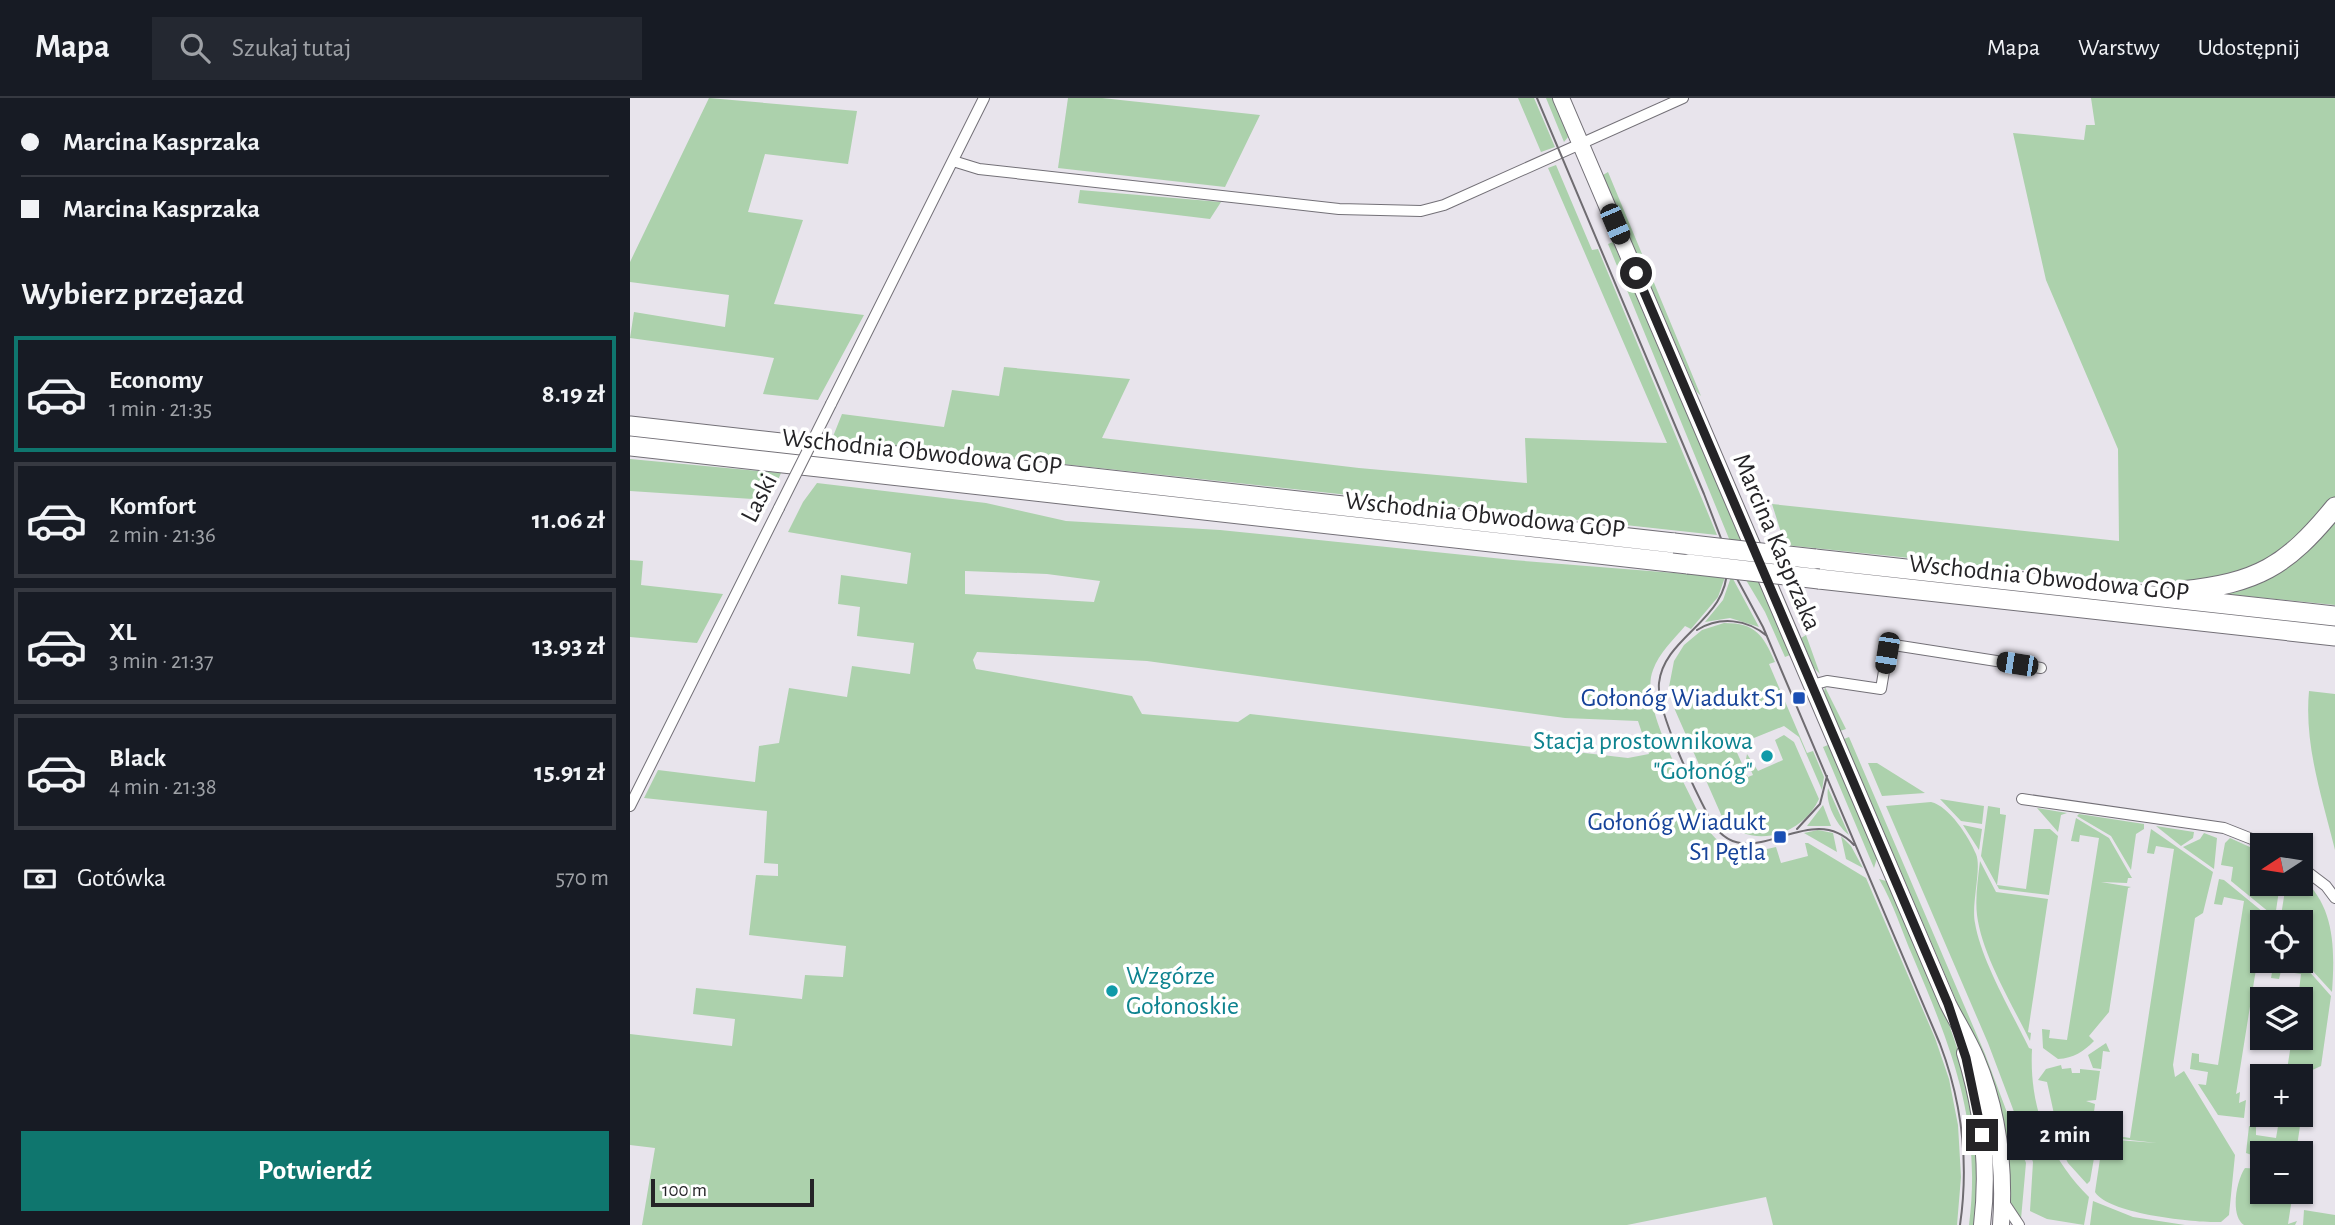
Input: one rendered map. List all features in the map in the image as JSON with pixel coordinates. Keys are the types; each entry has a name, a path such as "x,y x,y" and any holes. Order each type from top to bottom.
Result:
{"highway":[{"name":"Wschodnia Obwodowa GOP","path":"630,426 2335,616"},
{"name":"Wschodnia Obwodowa GOP","path":"630,446 2335,636"},
{"path":"2141,595 2215,587 2255,577 2293,552 2335,507"}],"street":[{"name":"Laski","path":"630,806 984,98"},
{"name":"Marcina Kasprzaka","path":"1561,98 1948,1004 1966,1058 1980,1122 1984,1176 1982,1225"},
{"path":"953,161 979,169 1339,209 1421,211 1444,205 1684,98"},
{"path":"1812,685 1827,681 1881,689 1887,653 1894,645 2041,668"},
{"path":"2022,799 2224,828 2250,838"},
{"path":"2314,877 2335,898"},
{"name":"Marcina Kasprzaka","path":"1948,1004 1975,1055 1989,1095 2000,1157 2001,1225"},
{"path":"2002,1197 2019,1225"}],"green space":[{"path":"709,98 857,111 848,164 765,154 748,212 803,220 774,304 864,315 818,400 763,394 774,358 630,338 634,312 725,327 729,295 630,282 630,262"},
{"path":"1068,98 1102,98 1260,115 1225,187 1058,168"},
{"path":"1518,98 1534,98 1555,147 1541,152"},
{"path":"1546,98 1552,98 1566,131 1568,137 1564,142"},
{"path":"2091,98 2335,98 2335,498 2276,558 2218,581 2150,583 1785,545 1772,504 2119,541 2118,449 2046,280 2013,133 2084,140 2086,125 2095,125"},
{"path":"1556,165 1592,250 1598,249 1717,535 832,439 842,414 944,427 952,390 999,396 1004,367 1130,379 1102,438 1359,468 1527,483 1525,438 1667,443 1548,168"},
{"path":"1608,172 1701,396 1696,391 1604,178 1603,175"},
{"path":"1080,190 1221,202 1210,219 1078,203"},
{"path":"1613,242 1790,655 1785,657 1765,612 1746,580 1608,244"},
{"path":"630,459 781,473 769,500 630,491"},
{"path":"817,483 986,503 1066,521 1220,530 1513,560 1725,577 1718,597 1691,629 1685,626 1667,646 1653,670 1650,685 1657,722 1699,814 1713,836 1721,843 1730,848 1750,851 1776,847 1781,863 1808,856 1805,843 1808,843 1866,878 1935,1038 1949,1079 1958,1125 1961,1177 1957,1225 1773,1225 1766,1197 1627,1225 642,1225 655,1148 630,1145 630,1034 732,1046 735,1019 693,1014 696,988 802,999 805,975 843,977 846,946 749,935 756,875 778,876 778,864 764,863 767,811 644,798 658,770 755,782 759,746 779,743 789,688 847,697 852,666 910,674 914,643 857,636 860,607 838,604 841,575 907,584 911,553 788,532 803,502","holes":["965,571 1047,574 1100,581 1094,602 965,594","977,652 1147,661 1565,718 1638,721 1649,754 1628,758 1250,714 1238,722 1142,714 1132,696 976,669 973,660"]},
{"path":"2335,514 2335,605 2215,593"},
{"path":"630,560 643,561 641,585 723,594 697,643 630,637"},
{"path":"1731,577 1759,627 1730,618 1705,622 1723,600"},
{"path":"1724,623 1744,625 1762,638 1775,662 1769,664 1807,753 1813,751 1824,777 1822,790 1799,737 1784,726 1734,746 1748,777 1753,775 1746,759 1747,754 1758,771 1783,760 1775,740 1784,735 1794,742 1819,799 1801,822 1776,834 1748,834 1735,829 1723,819 1675,710 1669,687 1674,661 1684,645 1702,630"},
{"path":"1806,635 1820,674 1814,668 1801,638"},
{"path":"1825,687 1846,729 1840,731 1824,692"},
{"path":"2309,691 2335,694 2335,850 2312,751"},
{"path":"1849,737 1985,1054 2026,1163 2021,1219 2010,1201 1974,1042 1844,739"},
{"path":"1828,745 1877,858 1874,868 1823,747"},
{"path":"1868,763 1877,763 1925,793 1882,796"},
{"path":"1828,788 1849,835 1833,814 1828,800"},
{"path":"1940,799 1984,806 1982,824 1961,821"},
{"path":"1931,802 1945,809 1969,839 1976,854 1978,868 1974,915 1978,938 1998,986 2029,1048 2032,1049 2034,1090 2044,1129 2062,1165 2089,1197 2084,1225 2047,1219 2030,1211 2033,1162 1988,1043 1886,806"},
{"path":"1823,805 1831,826 1807,826"},
{"path":"1988,806 2000,808 2000,814 2006,815 1997,885 2026,889 2034,829 2050,829 2058,836 2049,895 1999,889 1981,856"},
{"path":"2037,808 2067,813 2061,815 2058,832"},
{"path":"2079,814 2144,824 2144,829 2136,834 2131,870 2111,836 2077,816"},
{"path":"2076,818 2109,838 2132,878 2128,878 2127,883 2101,882 2131,887 2128,888 2109,1012 2089,1036 2094,1041 2090,1045 2074,1056 2058,1059 2043,1048 2042,1029 2050,1030 2049,1038 2067,1040 2099,838 2080,835 2079,842 2071,841"},
{"path":"1963,825 1982,829 1979,850"},
{"path":"2156,826 2194,832 2193,838 2181,846"},
{"path":"2151,829 2213,872 2203,913 2195,918 2173,1065 2175,1077 2184,1071 2235,1155 2229,1215 2221,1222 2153,1216 2117,1206 2103,1200 2095,1192 2103,1139 2157,1143 2103,1137 2105,1126 2112,1127 2111,1135 2130,1138 2174,849 2156,846 2154,854 2147,853"},
{"path":"1818,830 1833,833 1837,852 1804,833"},
{"path":"2204,833 2217,838 2214,869 2183,847 2200,839"},
{"path":"1841,836 1851,846 1863,868 1846,859"},
{"path":"2230,838 2250,847 2250,896 2278,896 2276,910 2266,910 2231,881 2233,867 2221,865 2225,843"},
{"path":"1980,861 1996,892 2048,899 2028,1032 2031,1033 2030,1041 1999,979 1980,930 1976,902"},
{"path":"1879,879 1886,881 1889,886 1945,1015 1963,1069 1973,1112 1976,1144 1976,1225 1969,1225 1971,1153 1960,1087 1940,1023"},
{"path":"2219,879 2224,880 2261,910 2250,910 2250,973 2255,973 2253,987 2250,987 2250,1006 2236,1094 2240,1092 2239,1103 2246,1100 2244,1118 2218,1115 2198,1084 2206,1085 2208,1072 2190,1069 2192,1053 2199,1054 2199,1062 2218,1065 2244,901 2224,897 2222,905 2214,904"},
{"path":"2314,891 2321,901 2327,915 2332,944 2332,992 2313,971 2313,910 2282,910 2284,896 2314,896"},
{"path":"2272,973 2280,973 2279,979 2271,978"},
{"path":"2294,973 2311,973 2331,996 2321,1066 2313,1070 2313,1064 2288,1064 2290,1050 2313,1050 2313,987 2299,987 2301,974"},
{"path":"2106,1043 2110,1052 2103,1051 2101,1069 2093,1068 2088,1055"},
{"path":"2061,1065 2062,1069 2071,1068 2072,1073 2080,1073 2080,1069 2100,1071 2096,1100 2086,1101 2095,1104 2091,1136 2082,1135 2081,1138 2097,1141 2090,1181 2087,1184 2068,1163 2047,1122 2056,1123 2047,1082 2038,1080 2046,1069"},
{"path":"2249,1126 2256,1127 2256,1135 2276,1138 2278,1127 2300,1127 2298,1141 2250,1141 2250,1154 2246,1153"},
{"path":"2245,1168 2250,1168 2250,1204 2291,1204 2288,1224 2297,1221 2295,1225 2244,1225 2237,1214 2236,1206"},
{"path":"2093,1201 2133,1217 2185,1225 2090,1225"},
{"path":"2304,1210 2335,1215 2335,1225 2303,1225"}],"tram line":[{"path":"1537,98 1704,494 1735,575 1763,627 1940,1044 1954,1088 1962,1133 1964,1179 1960,1225"},
{"path":"1727,563 1725,583 1719,599 1672,652 1659,683 1664,712 1686,770 1709,817 1723,836 1740,843 1758,843 1817,829 1836,832 1854,845"},
{"path":"1697,630 1715,623 1733,621 1751,626 1767,636"},
{"path":"1797,829 1820,804 1827,776"}],"place":[{"name":"Gołonóg Wiadukt S1","path":"1799,698"},
{"name":"Stacja prostownikowa \"Gołonóg\"","path":"1767,756"},
{"name":"Gołonóg Wiadukt S1 Pętla","path":"1780,837"},
{"name":"Wzgórze Gołonoskie","path":"1112,991"}],"route":[{"path":"1636,273 1948,1004 1966,1058 1982,1135"}]}
